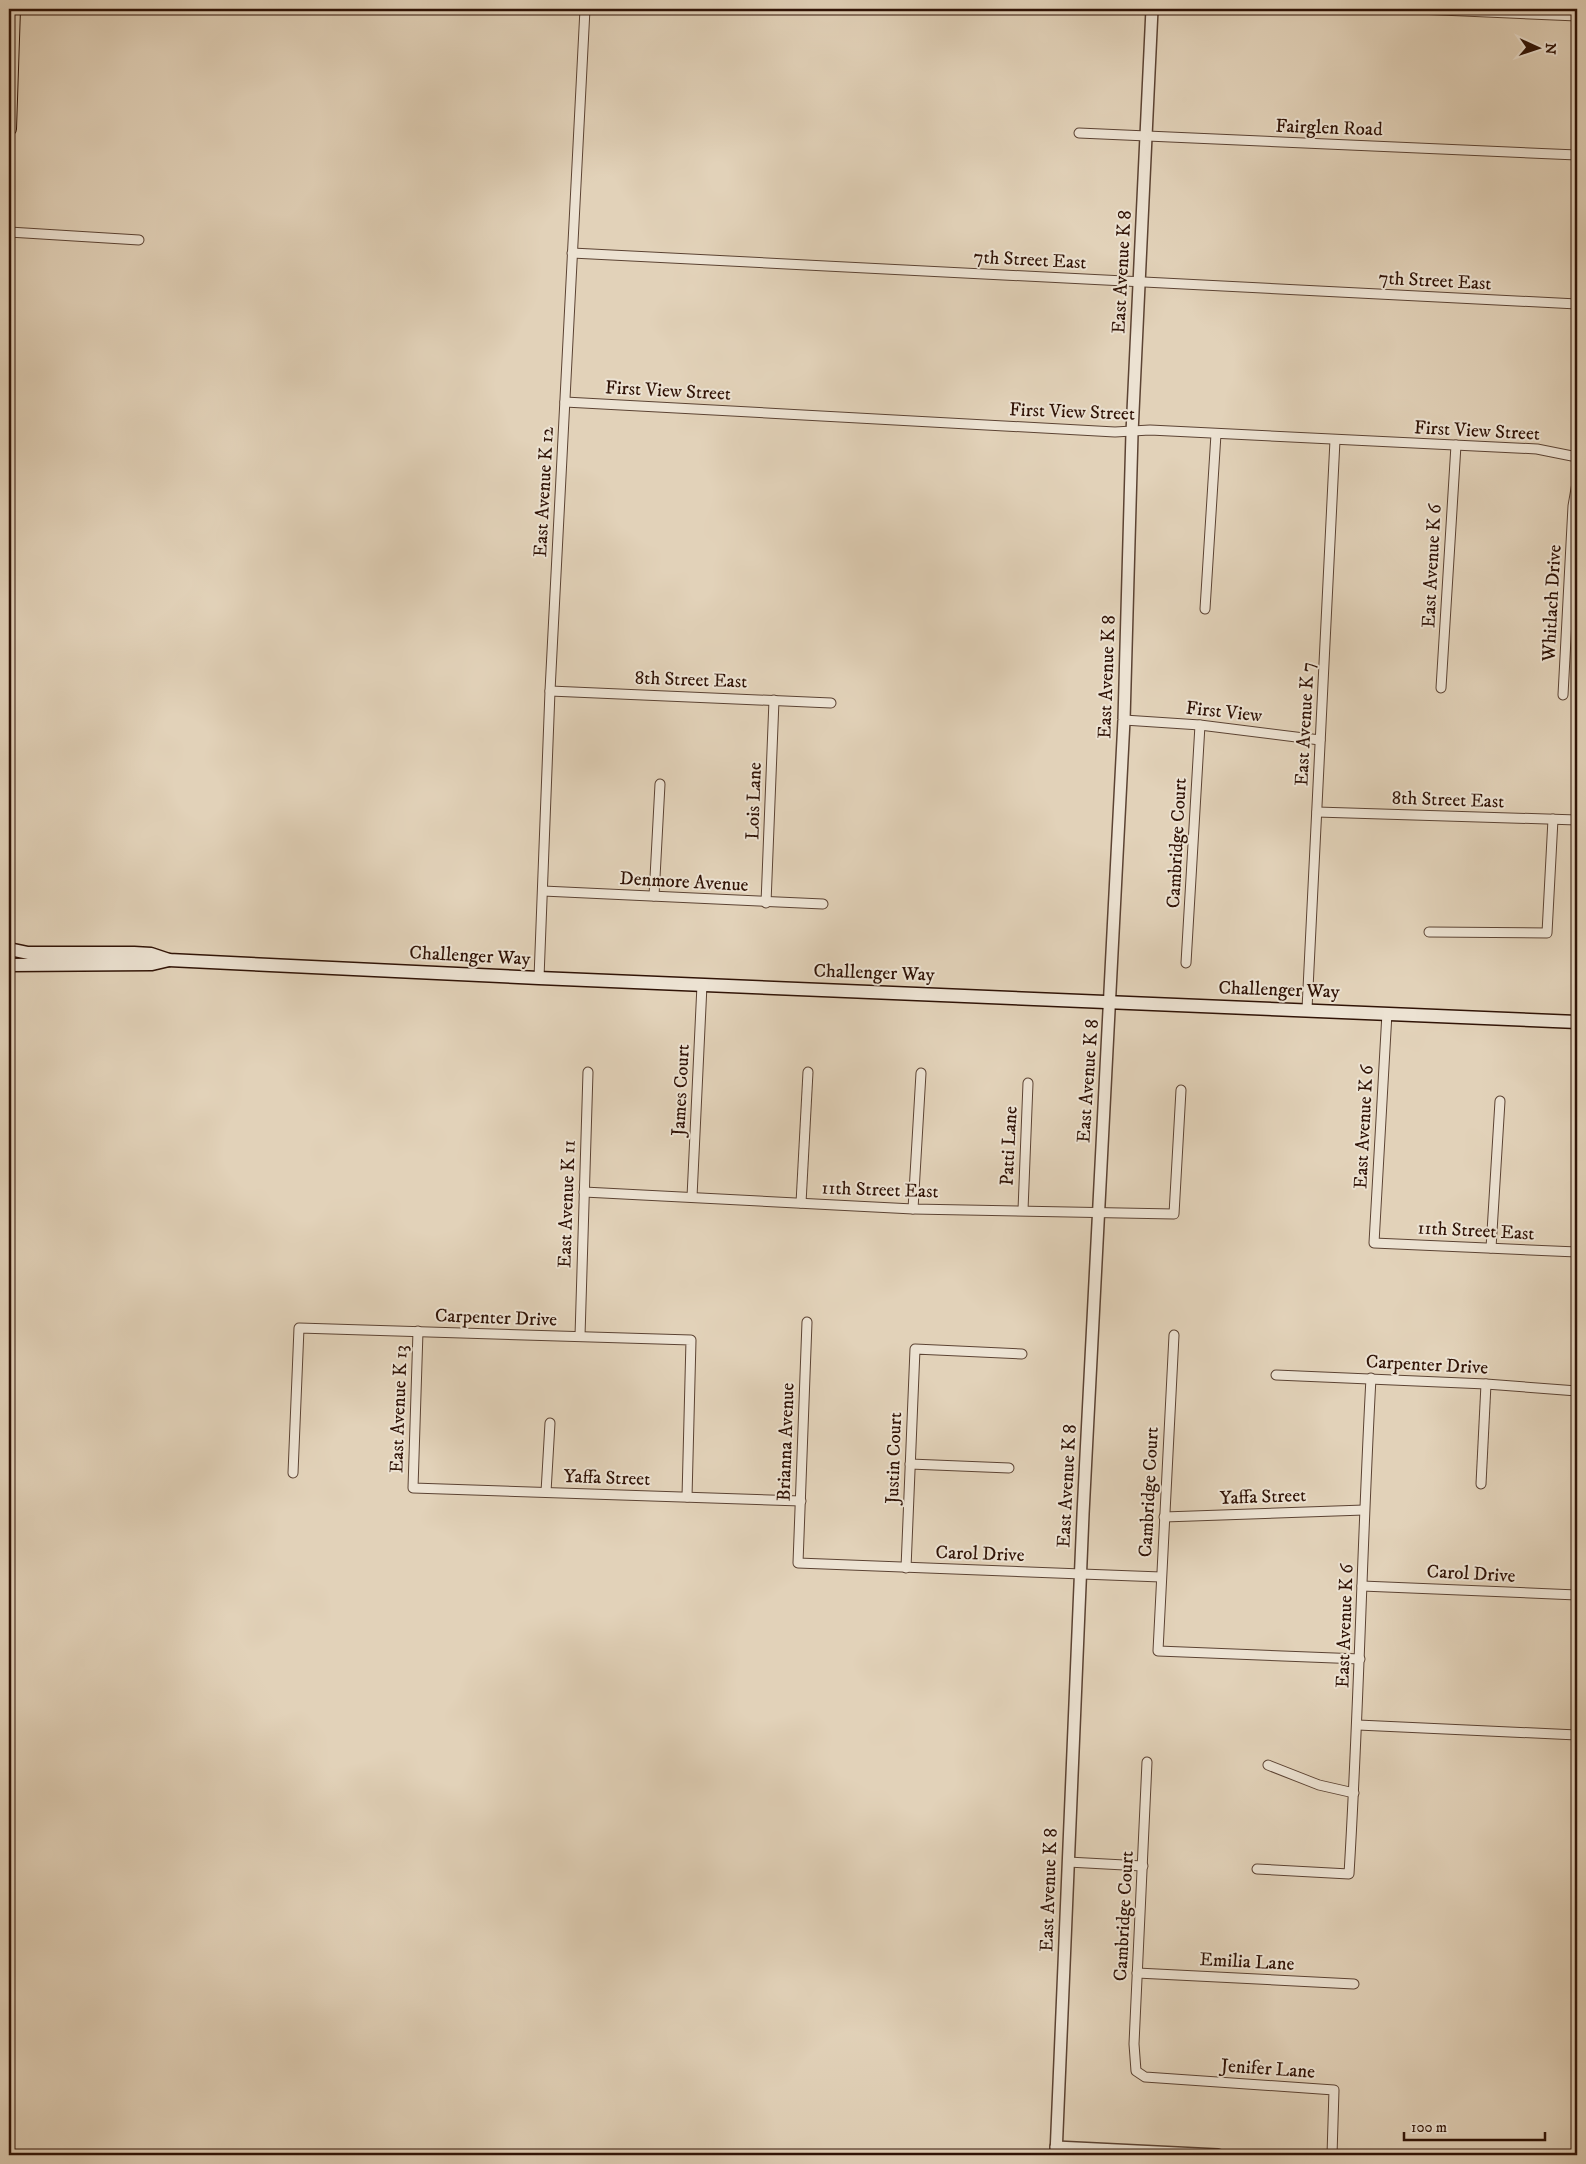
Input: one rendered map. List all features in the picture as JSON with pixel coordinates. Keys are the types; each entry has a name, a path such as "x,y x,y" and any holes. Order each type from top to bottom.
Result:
{"main road":[{"path":"9,129 13,9"},
{"name":"Challenger Way","path":"9,948 28,953 134,952 151,954 170,960 539,978 1307,1009 1577,1022"},
{"name":"Challenger Way","path":"9,965 152,964 170,960"}],"street":[{"name":"East Avenue K 12","path":"539,978 550,691 585,9"},
{"name":"East Avenue K 8","path":"1056,2151 1097,1213 1124,720 1132,433 1152,9"},
{"path":"1418,9 1577,16"},
{"name":"Fairglen Road","path":"1079,134 1577,155"},
{"path":"9,232 139,240"},
{"name":"7th Street East","path":"572,253 1577,304"},
{"name":"First View Street","path":"565,402 1132,433 1150,430 1456,445 1537,450 1577,456"},
{"path":"1205,609 1216,434"},
{"name":"East Avenue K 7","path":"1307,1009 1335,440"},
{"name":"East Avenue K 6","path":"1441,688 1456,445"},
{"name":"Whitlach Drive","path":"1563,695 1573,506 1577,482"},
{"name":"8th Street East","path":"550,691 831,703"},
{"name":"Lois Lane","path":"766,903 774,700"},
{"name":"First View","path":"1124,720 1200,725 1320,740"},
{"name":"Cambridge Court","path":"1186,963 1200,725"},
{"path":"654,896 660,784"},
{"name":"8th Street East","path":"1317,812 1577,820"},
{"path":"1428,932 1547,933 1553,819"},
{"name":"Denmore Avenue","path":"543,891 766,903 823,904"},
{"name":"James Court","path":"692,1197 702,985"},
{"name":"East Avenue K 6","path":"1374,1243 1387,1013"},
{"name":"East Avenue K 11","path":"580,1336 588,1072"},
{"path":"801,1203 808,1072"},
{"path":"912,1209 921,1073"},
{"name":"Patti Lane","path":"1022,1210 1028,1083"},
{"name":"11th Street East","path":"584,1192 912,1209 1174,1214 1181,1090"},
{"path":"1491,1248 1500,1101"},
{"name":"11th Street East","path":"1374,1243 1577,1252"},
{"name":"Brianna Avenue","path":"798,1563 807,1322"},
{"name":"Carpenter Drive","path":"293,1473 299,1328 691,1340 687,1497"},
{"name":"East Avenue K 13","path":"413,1488 418,1331"},
{"name":"Cambridge Court","path":"1174,1335 1158,1651 1360,1659"},
{"name":"Justin Court","path":"906,1568 915,1349 1022,1354"},
{"name":"Carpenter Drive","path":"1276,1375 1486,1384 1577,1392"},
{"name":"East Avenue K 6","path":"1257,1870 1349,1874 1358,1725 1364,1510 1371,1378"},
{"path":"1481,1484 1486,1384"},
{"path":"546,1492 550,1423"},
{"path":"910,1464 1009,1468"},
{"name":"Yaffa Street","path":"413,1488 801,1501"},
{"name":"Yaffa Street","path":"1164,1517 1364,1510"},
{"name":"Carol Drive","path":"798,1563 1161,1577"},
{"name":"Carol Drive","path":"1362,1586 1577,1595"},
{"path":"1358,1725 1577,1735"},
{"name":"Cambridge Court","path":"1136,2071 1134,2044 1147,1762"},
{"path":"1268,1765 1292,1776 1354,1793"},
{"path":"1068,1862 1142,1866"},
{"name":"Emilia Lane","path":"1137,1973 1354,1984"},
{"name":"Jenifer Lane","path":"1136,2071 1145,2077 1334,2090 1332,2155"},
{"path":"1056,2151 1218,2155"}]}
